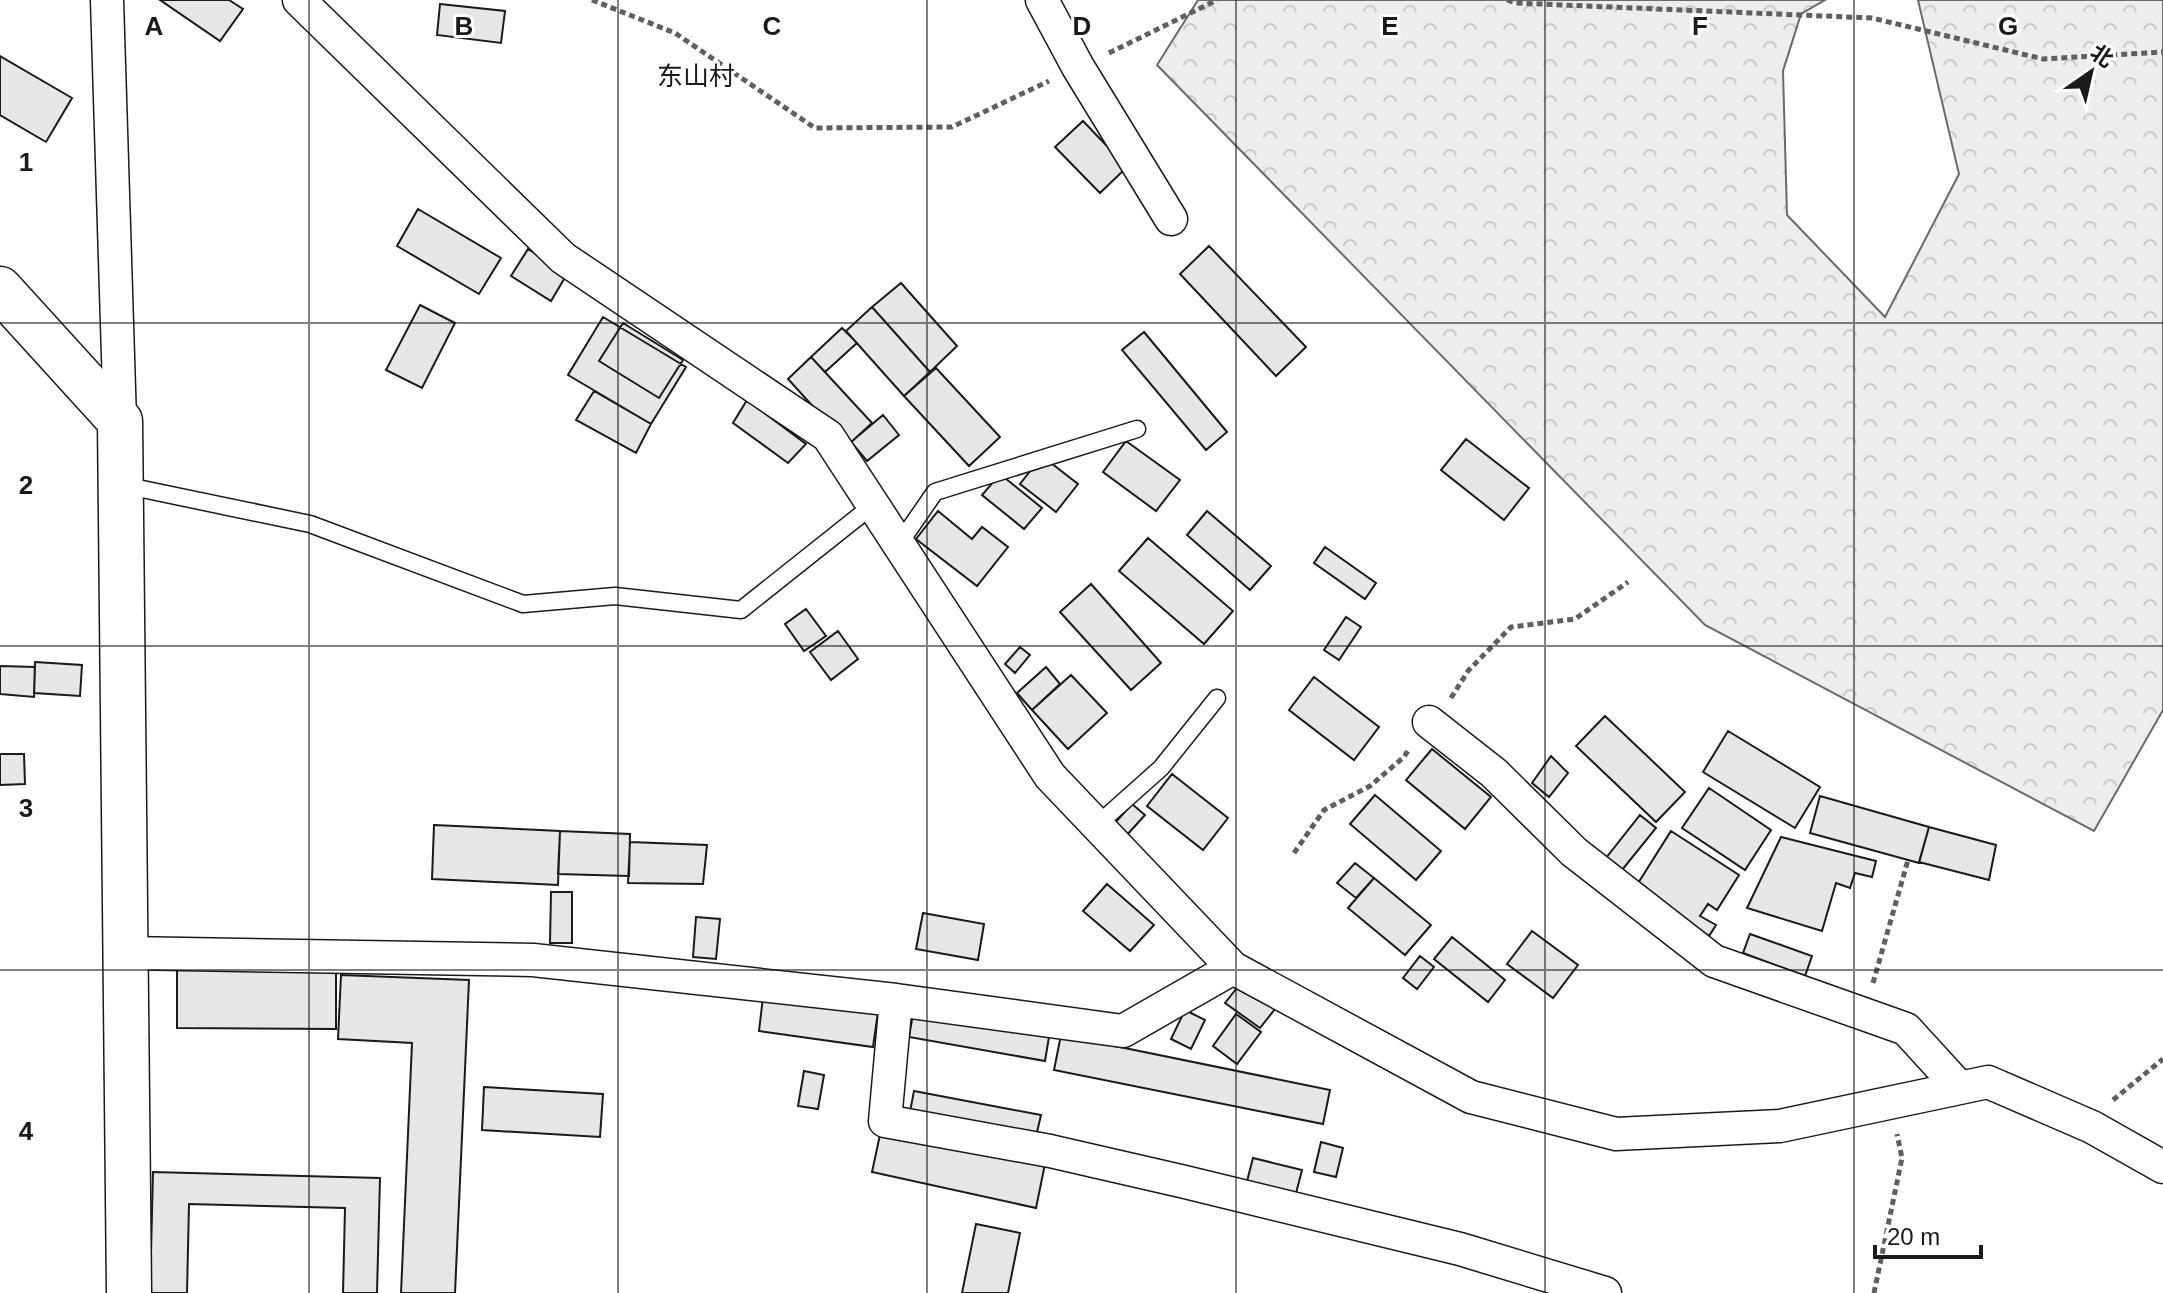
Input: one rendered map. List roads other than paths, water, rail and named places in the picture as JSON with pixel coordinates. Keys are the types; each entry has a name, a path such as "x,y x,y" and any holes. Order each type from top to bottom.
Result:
{"street":[{"path":"107,0 120,421 129,1293"},
{"path":"299,0 563,258 828,436 1050,776 1233,968 1471,1097 1616,1134 1780,1126 1988,1082 2084,1124 2163,1167"},
{"path":"1042,0 1078,67 1171,219"},
{"path":"0,289 120,421"},
{"path":"1429,722 1494,773 1574,852 1714,961 1906,1029 1959,1087"},
{"path":"126,953 533,960 896,1000 1123,1031 1233,968"},
{"path":"896,1000 885,1121 1050,1151 1200,1186 1460,1249 1605,1293"}],"lane":[{"path":"899,544 935,492 1137,429"},
{"path":"121,485 310,524 523,604 615,596 741,610 873,505"},
{"path":"1097,825 1161,768 1217,698"}],"district":[{"name":"东山村","path":"696,76"}]}
